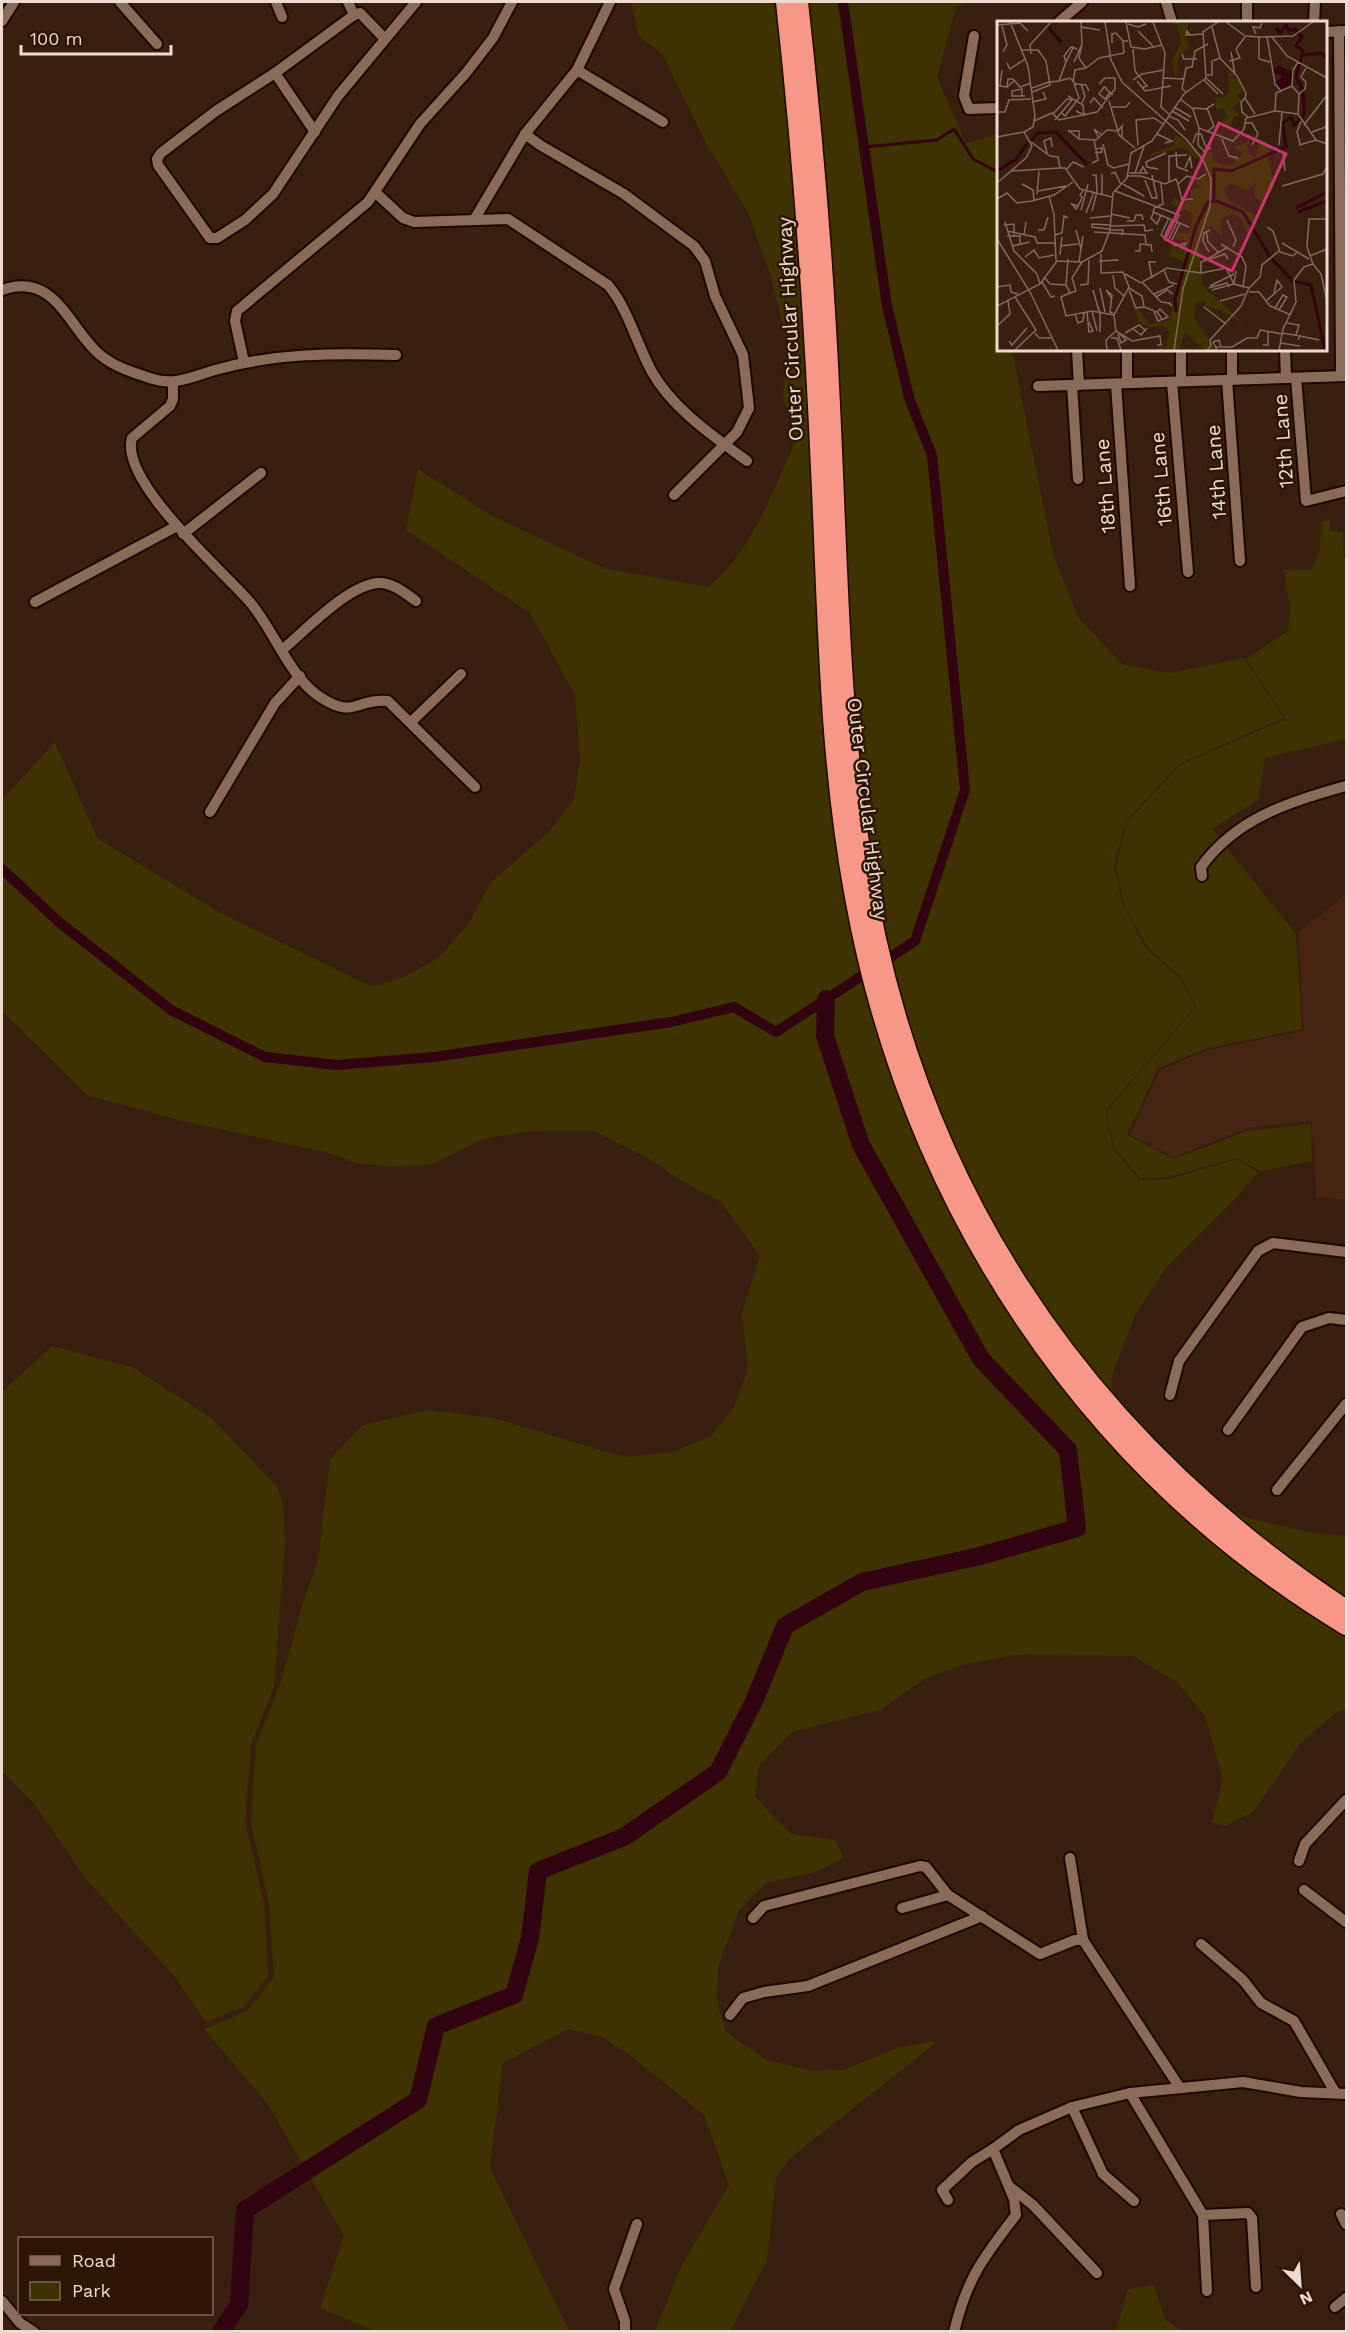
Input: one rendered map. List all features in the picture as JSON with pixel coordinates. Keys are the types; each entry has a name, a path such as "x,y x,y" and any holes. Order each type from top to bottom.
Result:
{"highway":[{"name":"Outer Circular Highway","path":"785,2 809,245 835,756 847,853 862,937 884,1025 902,1082 944,1182 970,1234 1005,1292 1077,1391 1136,1460 1212,1529 1269,1575 1347,1626"},
{"name":"Outer Circular Highway","path":"799,2 822,232 849,745 861,852 871,908 892,998 908,1050 931,1113 985,1228 1035,1310 1084,1376 1148,1449 1228,1523 1278,1563 1347,1610"}],"street":[{"path":"2,21 14,2"},
{"path":"120,2 157,44"},
{"path":"276,2 282,17"},
{"path":"348,2 354,15"},
{"path":"386,39 365,16 360,13 354,15 275,73 216,111 157,159 158,165 210,238 217,238 245,220 273,194 338,96 386,39 416,2"},
{"path":"244,362 235,321 237,310 368,202 420,124 466,73 493,38 512,2"},
{"path":"474,220 525,134 577,70 610,2"},
{"path":"1060,21 1082,2"},
{"path":"1166,2 1172,21"},
{"path":"1247,2 1247,21"},
{"path":"1314,21 1315,2"},
{"path":"1038,386 1344,376 1343,31 1327,32"},
{"path":"974,36 964,96 969,109 997,108"},
{"path":"577,70 663,122"},
{"path":"275,73 315,132"},
{"path":"525,134 540,146 624,194 694,246 705,261 715,296 743,355 749,387 749,408 738,432 674,495"},
{"path":"375,192 403,218 414,222 508,219 608,285 617,296 653,373 681,409 747,461"},
{"path":"2,290 14,286 36,286 65,310 99,354 123,369 161,381 173,382 244,362 314,353 396,355"},
{"path":"1077,351 1078,479"},
{"name":"18th Lane","path":"1127,351 1122,383 1130,586"},
{"name":"16th Lane","path":"1181,351 1176,382 1188,572"},
{"name":"14th Lane","path":"1232,351 1230,380 1240,561"},
{"name":"12th Lane","path":"1286,351 1306,501 1347,491"},
{"path":"173,382 173,399 170,406 132,438 130,445 136,470 180,530 250,603 300,676 317,695 339,708 351,708 375,700 388,701 475,787"},
{"path":"35,602 180,530 261,472"},
{"path":"282,650 359,587 380,583 400,589 416,601"},
{"path":"411,722 461,674"},
{"path":"210,812 275,703 300,676"},
{"path":"1202,876 1201,867 1236,830 1291,801 1347,786"},
{"path":"1170,1395 1179,1361 1258,1251 1273,1243 1347,1252"},
{"path":"1228,1430 1302,1327 1329,1318 1347,1320"},
{"path":"1276,1490 1347,1404"},
{"path":"1299,1861 1305,1844 1345,1804"},
{"path":"1070,1858 1083,1940 1180,2088"},
{"path":"753,1918 764,1906 920,1866 926,1867 948,1895 1040,1954 1075,1940 1083,1940"},
{"path":"1304,1890 1347,1922"},
{"path":"902,1908 948,1895"},
{"path":"730,2015 743,1998 764,1992 808,1986 982,1916"},
{"path":"1201,1944 1243,1980 1261,2003 1294,2021 1335,2092"},
{"path":"948,2200 942,2190 972,2162 1019,2130 1072,2107 1130,2093 1243,2082 1301,2092 1347,2094"},
{"path":"1130,2093 1203,2215 1207,2291"},
{"path":"1072,2107 1103,2174 1134,2201"},
{"path":"954,2331 962,2300 976,2267 1016,2216 1014,2199 993,2149"},
{"path":"1007,2185 1034,2205 1098,2273"},
{"path":"1203,2215 1248,2213 1252,2218 1256,2287"},
{"path":"625,2331 625,2321 614,2289 636,2224"},
{"path":"1335,2307 1347,2298"},
{"path":"2,2301 20,2323 33,2331"}],"shaded area":[{"path":"1346,894 1346,1200 1316,1197 1312,1121 1247,1128 1174,1157 1130,1134 1160,1070 1208,1050 1304,1031 1298,933"}],"green space":[{"path":"631,2 968,2 956,7 937,77 966,144 997,133 997,351 1012,351 1053,554 1078,617 1122,664 1169,673 1244,658 1284,718 1179,764 1126,821 1114,865 1123,906 1147,950 1180,978 1195,1007 1106,1110 1113,1148 1139,1180 1169,1179 1237,1159 1258,1172 1240,1194 1165,1269 1135,1315 1112,1375 1111,1414 1127,1461 1172,1491 1248,1518 1313,1533 1346,1536 1346,1709 1335,1713 1300,1744 1254,1811 1225,1826 1212,1822 1223,1779 1205,1716 1176,1681 1133,1656 1016,1655 965,1664 926,1678 880,1710 792,1732 759,1766 755,1797 791,1834 835,1840 844,1858 815,1872 766,1883 739,1910 718,1967 717,2001 726,2032 766,2060 812,2071 844,2070 899,2047 938,2041 789,2159 776,2178 767,2260 730,2331 655,2331 681,2267 729,2185 704,2115 630,2055 602,2037 568,2029 503,2063 490,2168 569,2331 377,2332 320,2308 344,2236 268,2104 204,2029 247,2011 274,1977 269,1903 251,1822 256,1745 280,1685 303,1603 318,1561 330,1459 363,1425 429,1410 494,1418 624,1457 673,1452 711,1436 734,1407 748,1370 742,1313 760,1256 721,1202 682,1181 648,1158 594,1131 531,1131 483,1139 433,1164 397,1167 356,1163 329,1153 183,1121 87,1095 2,1011 2,800 55,742 97,838 219,912 372,987 404,977 438,958 468,925 490,883 549,832 574,799 580,759 575,695 530,613 406,530 418,469 492,516 606,569 709,587 738,555 750,537 770,499 796,439 783,397 787,341 770,273 748,213 706,143 663,55 638,35"},
{"path":"1330,520 1331,531 1343,532 1344,558 1346,558 1346,739 1265,758 1258,800 1212,829 1296,934 1302,1029 1208,1048 1158,1068 1127,1135 1174,1159 1247,1131 1311,1124 1312,1161 1261,1171 1237,1158 1168,1177 1140,1178 1114,1147 1107,1111 1196,1007 1181,977 1149,949 1124,906 1116,865 1127,822 1180,765 1286,719 1246,659 1288,631 1290,610 1284,570 1312,569 1319,553 1322,521"},
{"path":"52,1346 132,1367 211,1418 277,1486 283,1504 285,1543 274,1687 251,1744 245,1822 264,1904 268,1976 244,2007 206,2022 175,1977 86,1879 35,1805 2,1771 2,1392"},
{"path":"1154,2285 1165,2320 1183,2331 1116,2331 1128,2289"}],"waterway":[{"path":"2,869 59,922 171,1010 265,1057 336,1065 434,1057 671,1022 734,1007 776,1032 915,941 965,790 932,455 910,401 887,306 843,2"},
{"path":"864,147 937,140 954,129 973,159 997,171"},
{"path":"221,2332 239,2304 245,2210 418,2100 436,2026 514,1995 530,1938 538,1871 624,1837 718,1772 755,1699 785,1626 862,1582 980,1556 1077,1528 1068,1450 981,1359 861,1145 825,1036 826,999"}]}
